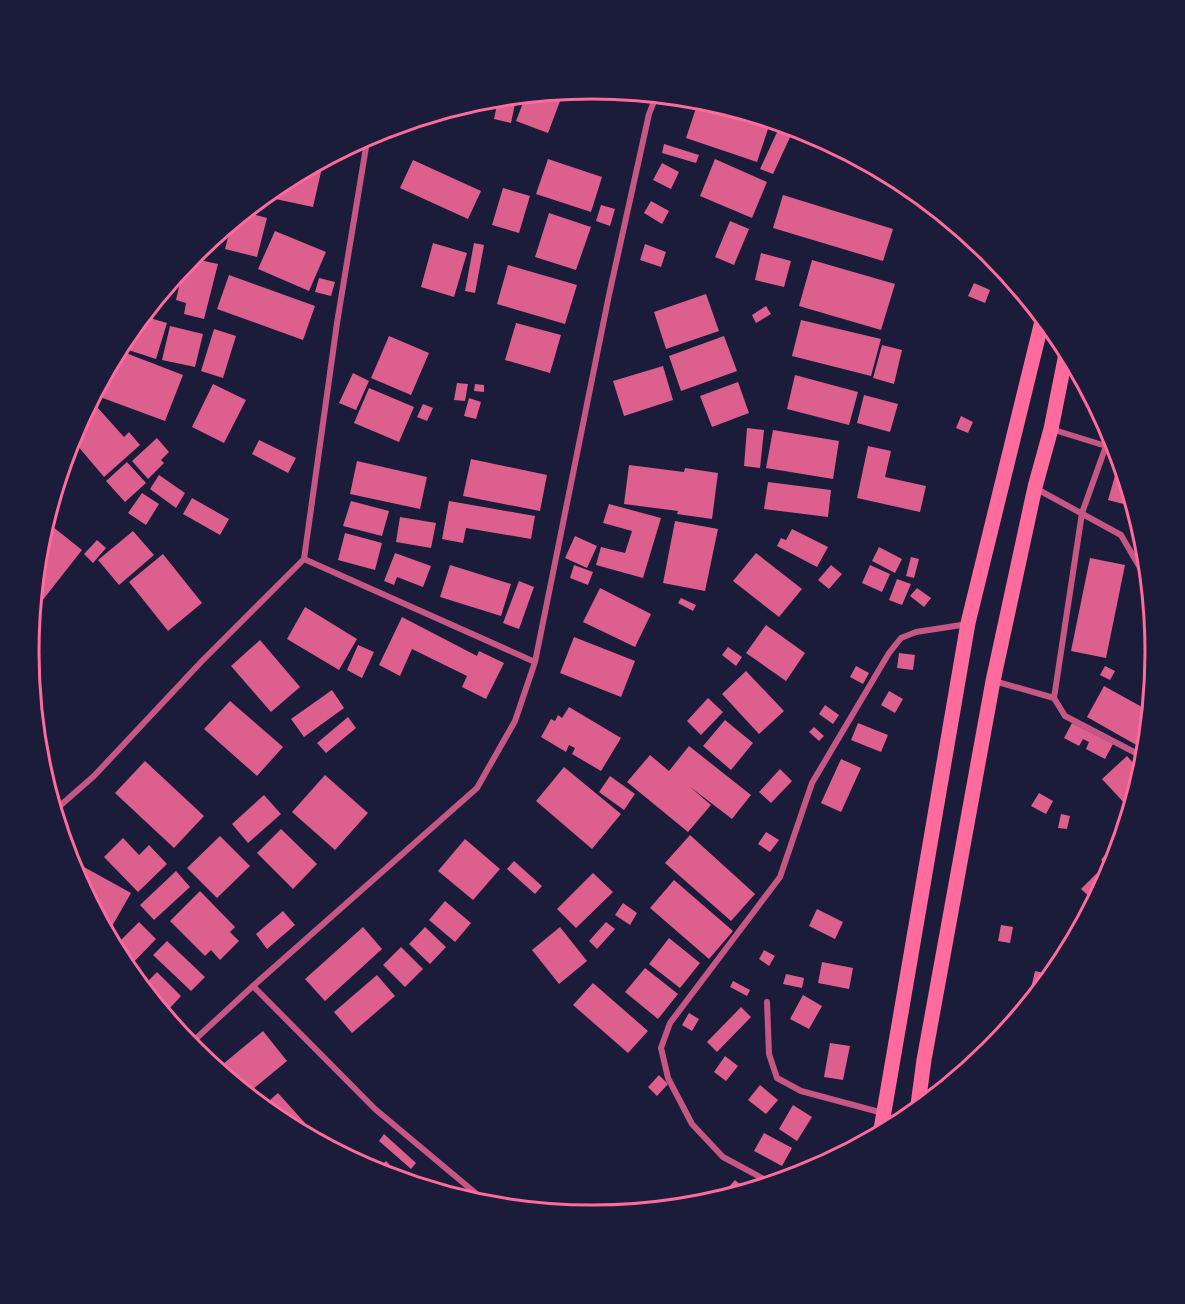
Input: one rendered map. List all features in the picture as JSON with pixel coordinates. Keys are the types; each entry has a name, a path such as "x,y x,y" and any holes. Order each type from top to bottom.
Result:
{"main road":[{"path":"882,1123 968,624 1041,327"},
{"path":"919,1098 926,1048 993,681 1064,362"}],"street":[{"path":"196,1038 477,788 515,721 535,662 609,295 649,114 654,102"},
{"path":"61,805 94,776 304,559 337,323 366,148"},
{"path":"1051,429 1106,446 1082,513 1054,698 1065,716 1136,754"},
{"path":"1035,487 1121,534 1138,565"},
{"path":"304,559 535,662"},
{"path":"763,1178 723,1156 692,1124 668,1078 661,1048 670,1023 780,878 812,783 889,652 901,638 916,632 968,624"},
{"path":"993,681 1054,698"},
{"path":"253,986 375,1109 475,1193"},
{"path":"767,1002 769,1054 777,1078 801,1091 884,1113"}],"building":[{"path":"561,100 548,133 516,121 523,103"},
{"path":"515,104 511,123 494,119 497,107"},
{"path":"696,108 736,117 768,128 757,162 686,138"},
{"path":"778,131 791,136 773,174 760,169"},
{"path":"664,144 699,155 696,163 662,153"},
{"path":"548,159 602,177 591,212 536,194"},
{"path":"715,159 767,182 752,218 700,196"},
{"path":"413,160 481,191 468,219 400,188"},
{"path":"662,163 679,172 671,189 653,180"},
{"path":"321,170 313,207 275,199"},
{"path":"503,188 530,196 519,233 492,225"},
{"path":"783,195 893,229 883,261 773,228"},
{"path":"651,201 669,211 662,224 644,213"},
{"path":"601,205 615,209 610,226 596,221"},
{"path":"549,213 591,227 576,270 535,257"},
{"path":"254,215 267,218 257,257 225,249 228,236"},
{"path":"730,221 749,229 734,265 715,257"},
{"path":"275,231 326,252 309,291 258,269"},
{"path":"433,243 467,253 454,297 421,287"},
{"path":"474,243 484,245 475,293 465,291"},
{"path":"645,244 666,252 661,267 640,260"},
{"path":"761,253 791,261 784,287 755,280"},
{"path":"202,260 218,264 204,319 184,314 186,303 176,300 180,283"},
{"path":"812,260 895,284 881,330 799,306"},
{"path":"508,265 577,285 565,324 497,304"},
{"path":"229,275 315,306 303,340 217,309"},
{"path":"319,278 335,282 331,296 315,292"},
{"path":"974,283 990,290 985,303 968,296"},
{"path":"706,294 719,331 666,349 654,312"},
{"path":"766,306 771,314 756,323 752,315"},
{"path":"151,318 167,323 156,359 128,350"},
{"path":"801,320 881,339 871,376 792,356"},
{"path":"516,323 561,335 550,373 505,360"},
{"path":"170,326 203,334 195,367 162,360"},
{"path":"214,329 236,336 223,378 201,371"},
{"path":"389,336 429,353 411,395 371,378"},
{"path":"724,336 737,371 681,391 669,356"},
{"path":"882,345 902,350 894,384 873,378"},
{"path":"126,353 183,375 165,421 101,397"},
{"path":"663,366 673,400 624,416 613,381"},
{"path":"353,373 369,381 356,410 339,403"},
{"path":"795,375 858,392 849,425 787,409"},
{"path":"738,382 749,413 712,427 700,396"},
{"path":"457,383 468,384 465,401 454,400"},
{"path":"213,384 246,400 224,443 192,427"},
{"path":"475,384 484,385 484,392 474,391"},
{"path":"369,388 414,407 399,442 354,423"},
{"path":"864,395 898,404 890,432 857,423"},
{"path":"469,398 481,402 476,419 464,416"},
{"path":"423,404 433,408 427,421 417,417"},
{"path":"97,407 124,437 129,432 140,445 104,477 78,447"},
{"path":"961,416 973,422 968,433 956,428"},
{"path":"747,428 764,430 760,468 744,466"},
{"path":"773,430 839,441 833,479 766,468"},
{"path":"157,438 169,452 161,460 164,463 148,479 132,461"},
{"path":"259,440 296,458 288,473 252,454"},
{"path":"868,446 891,451 885,477 926,486 920,512 857,498"},
{"path":"471,459 547,475 540,511 463,496"},
{"path":"357,461 427,477 420,509 350,494"},
{"path":"127,462 146,483 125,502 106,481"},
{"path":"629,465 684,472 685,468 718,473 712,519 677,514 678,511 624,504"},
{"path":"1116,472 1126,505 1108,500"},
{"path":"159,475 185,493 176,508 150,489"},
{"path":"768,482 831,490 828,517 764,509"},
{"path":"142,493 159,504 146,525 128,513"},
{"path":"192,498 229,519 220,535 183,514"},
{"path":"351,501 389,511 382,536 343,526"},
{"path":"449,501 535,516 531,539 466,528 463,543 442,539"},
{"path":"609,504 661,518 643,578 596,565 601,547 625,553 632,531 603,523"},
{"path":"400,517 436,523 431,548 396,542"},
{"path":"675,521 718,529 705,591 663,583"},
{"path":"54,528 82,550 42,601 44,580"},
{"path":"792,529 828,547 817,567 777,546 781,538 786,540"},
{"path":"133,531 154,555 119,585 98,560"},
{"path":"345,533 382,543 375,570 338,560"},
{"path":"575,536 597,546 587,568 565,558"},
{"path":"97,540 106,548 93,563 84,554"},
{"path":"879,547 902,559 895,573 872,561"},
{"path":"395,553 431,566 423,587 397,577 394,585 384,581"},
{"path":"756,553 802,589 779,617 733,581"},
{"path":"163,554 202,603 168,631 129,582"},
{"path":"911,557 919,559 914,578 906,576"},
{"path":"1090,558 1125,565 1106,658 1071,651"},
{"path":"450,565 511,584 501,616 440,597"},
{"path":"574,565 593,572 588,585 570,578"},
{"path":"831,565 842,574 829,589 818,580"},
{"path":"870,565 890,574 882,592 862,583"},
{"path":"897,579 911,584 902,605 889,600"},
{"path":"519,581 534,587 519,629 503,623"},
{"path":"600,588 651,614 635,647 583,622"},
{"path":"917,588 931,598 924,607 910,596"},
{"path":"681,598 696,605 693,611 678,603"},
{"path":"305,607 357,639 339,670 287,639"},
{"path":"402,617 477,656 479,651 504,663 486,699 462,687 467,676 412,649 400,676 379,665"},
{"path":"766,625 805,653 786,681 746,653"},
{"path":"574,637 635,661 621,697 560,673"},
{"path":"260,640 300,687 271,712 231,666"},
{"path":"358,645 374,652 362,678 347,670"},
{"path":"728,647 742,657 736,666 722,655"},
{"path":"899,653 915,655 913,670 897,668"},
{"path":"856,666 869,673 863,684 850,677"},
{"path":"1105,666 1115,671 1110,680 1100,675"},
{"path":"746,671 784,711 759,734 722,694"},
{"path":"1104,686 1143,707 1137,746 1087,717"},
{"path":"332,690 344,708 304,737 291,719"},
{"path":"889,691 903,699 895,713 881,705"},
{"path":"708,698 723,712 701,735 687,721"},
{"path":"230,701 283,747 257,776 204,729"},
{"path":"825,705 839,715 833,724 819,714"},
{"path":"569,707 621,738 601,771 572,754 575,748 569,745 566,752 541,737 551,719 555,721 558,715 562,718"},
{"path":"348,717 356,728 326,753 317,743"},
{"path":"725,720 753,743 731,770 703,746"},
{"path":"858,723 888,735 881,752 851,740"},
{"path":"1072,723 1113,744 1105,759 1086,749 1089,742 1083,739 1079,746 1064,738"},
{"path":"814,727 824,736 819,741 809,732"},
{"path":"689,746 751,795 732,819 689,786 711,805 688,832 627,782 650,755 669,771"},
{"path":"1127,756 1134,764 1125,803 1102,779"},
{"path":"841,759 861,768 841,812 821,803"},
{"path":"145,761 204,816 174,848 115,793"},
{"path":"564,767 621,814 592,849 536,801"},
{"path":"780,769 792,781 771,803 759,792"},
{"path":"325,775 368,813 335,850 292,812"},
{"path":"610,776 635,794 624,810 599,792"},
{"path":"1039,793 1053,801 1046,814 1031,806"},
{"path":"264,795 281,814 248,843 232,824"},
{"path":"1061,814 1070,816 1067,829 1058,828"},
{"path":"281,829 317,864 293,889 257,853"},
{"path":"766,832 779,840 770,852 758,844"},
{"path":"690,835 755,894 731,921 665,863"},
{"path":"220,836 250,866 217,898 187,868"},
{"path":"123,838 139,855 149,845 167,864 138,892 104,857"},
{"path":"465,839 500,869 473,900 438,871"},
{"path":"1108,851 1109,852 1105,862 1101,860"},
{"path":"514,861 542,886 535,894 507,869"},
{"path":"84,867 131,893 112,927 96,897"},
{"path":"176,871 190,887 154,920 140,905"},
{"path":"593,873 613,892 576,928 557,909"},
{"path":"1097,873 1099,875 1089,897 1081,889"},
{"path":"674,880 733,931 709,959 650,908"},
{"path":"200,891 235,927 230,932 239,941 220,960 211,950 205,956 170,921"},
{"path":"445,901 471,923 455,942 429,920"},
{"path":"623,903 637,913 630,925 615,915"},
{"path":"817,909 843,922 835,939 809,926"},
{"path":"283,911 295,925 267,949 256,934"},
{"path":"139,922 156,939 134,962 120,941"},
{"path":"606,922 615,929 597,949 589,941"},
{"path":"1001,925 1013,927 1010,943 998,941"},
{"path":"363,927 382,949 325,1001 305,979"},
{"path":"425,927 446,947 430,964 409,944"},
{"path":"560,927 587,961 559,984 532,950"},
{"path":"669,938 700,963 680,988 649,964"},
{"path":"167,941 205,977 191,991 153,955"},
{"path":"401,947 423,969 405,987 383,965"},
{"path":"764,950 775,956 769,966 759,959"},
{"path":"822,962 853,968 849,989 818,983"},
{"path":"645,968 678,994 658,1019 625,992"},
{"path":"1035,971 1044,973 1032,989 1030,991"},
{"path":"157,972 181,996 169,1009 148,981"},
{"path":"786,974 804,978 802,988 783,984"},
{"path":"377,975 395,996 352,1033 334,1012"},
{"path":"733,981 750,990 747,996 730,987"},
{"path":"593,983 648,1031 628,1053 573,1005"},
{"path":"803,995 822,1006 809,1029 790,1019"},
{"path":"741,1007 751,1017 717,1052 707,1042"},
{"path":"689,1013 699,1019 692,1031 682,1025"},
{"path":"263,1031 287,1061 253,1089 223,1064"},
{"path":"830,1043 850,1046 843,1080 824,1077"},
{"path":"725,1056 738,1066 726,1081 714,1072"},
{"path":"659,1075 668,1084 657,1096 648,1087"},
{"path":"760,1085 778,1100 766,1114 748,1100"},
{"path":"278,1093 305,1123 285,1112 269,1101"},
{"path":"793,1105 812,1117 797,1141 779,1129"},
{"path":"764,1133 792,1148 782,1166 754,1151"},
{"path":"384,1134 416,1163 411,1169 379,1141"},
{"path":"735,1180 741,1185 736,1187 727,1189"}]}
